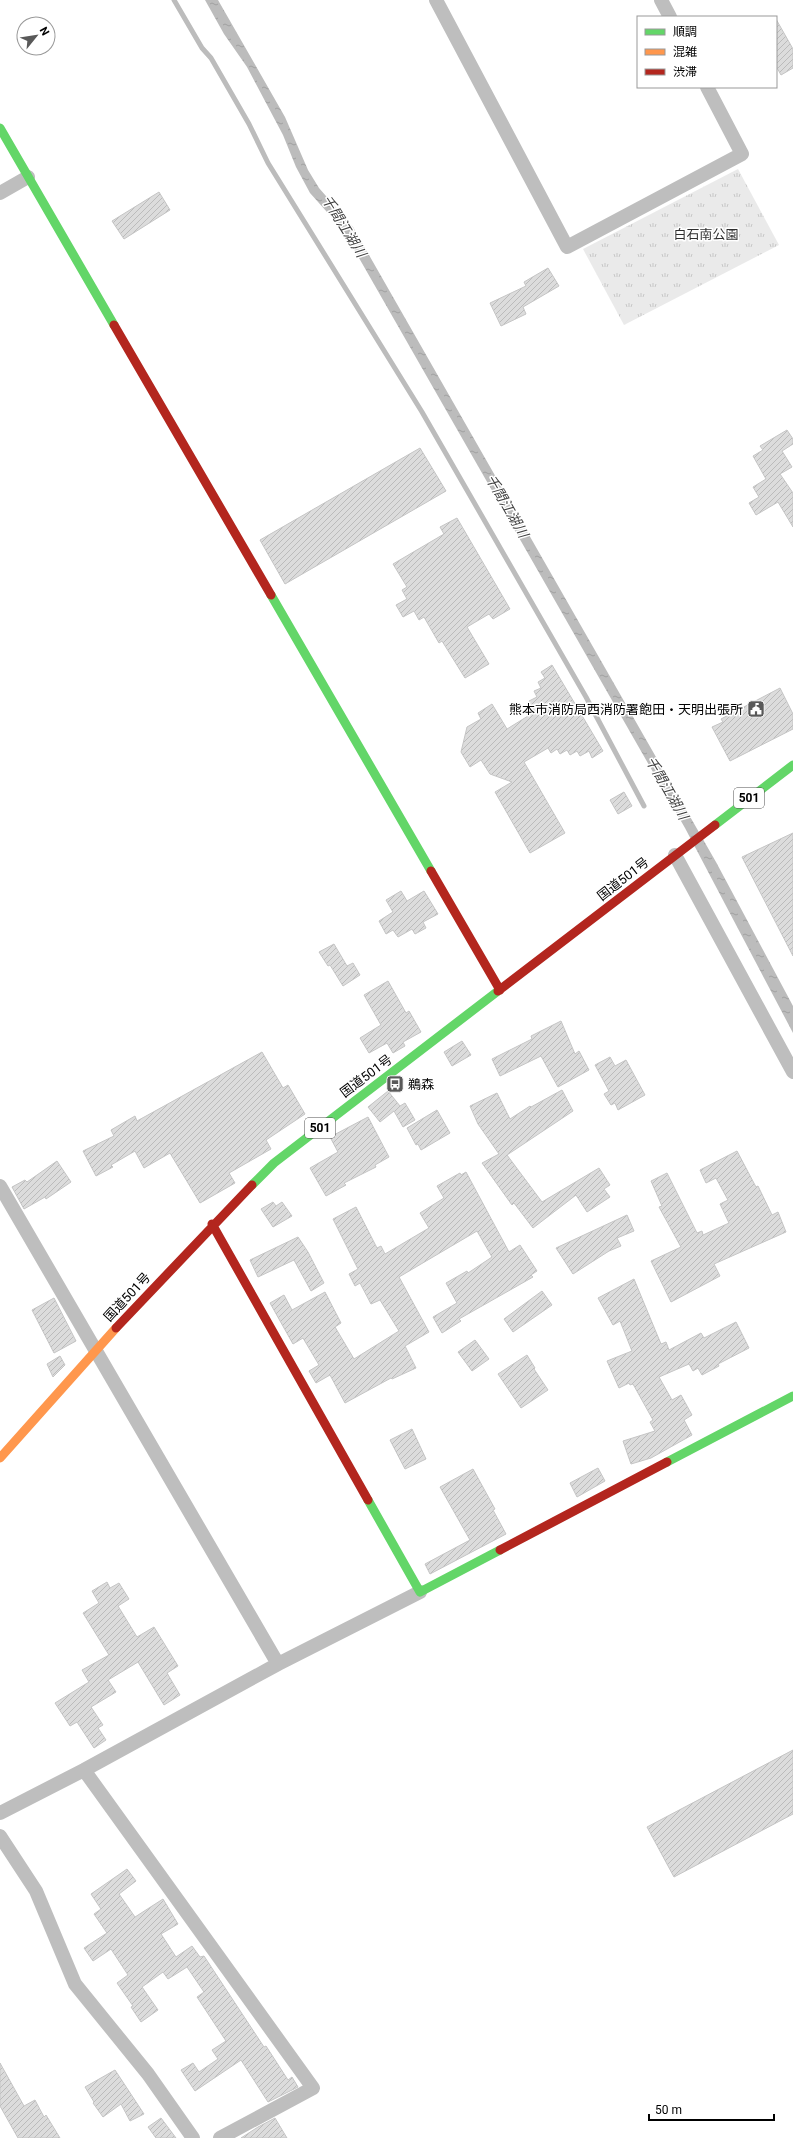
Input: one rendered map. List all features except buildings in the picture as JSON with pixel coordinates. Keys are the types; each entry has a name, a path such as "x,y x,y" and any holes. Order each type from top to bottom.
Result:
{"main road":[{"path":"0,128 500,990"},
{"name":"国道501号","path":"0,1458 96,1349 212,1224 274,1163 793,765"},
{"path":"212,1224 420,1592 793,1396"}],"street":[{"path":"436,0 567,248 742,154 707,88"},
{"path":"661,0 669,16"},
{"path":"0,193 28,177"},
{"path":"680,851 793,1072"},
{"path":"0,1186 278,1664"},
{"path":"0,1813 84,1770 278,1664 420,1592"},
{"path":"84,1770 313,2088 220,2138"},
{"path":"0,1836 36,1891 75,1984 148,2074 193,2138"}],"green space":[{"name":"白石南公園","path":"738,169 779,245 624,325 583,249"}],"water":[{"name":"千間江湖川","path":"205,0 218,0 285,117 308,170 319,188 353,227 716,862 793,1006 793,1033 685,828 343,230 310,193 296,167 283,135 247,67 224,34"}],"waterway":[{"path":"174,0 202,48 211,58 249,124 268,163 422,412 586,697 644,806"}],"traffic: fast":[{"path":"0,128 114,325"},
{"path":"271,595 431,871"},
{"path":"715,825 793,765"},
{"path":"252,1185 274,1163 498,991"},
{"path":"667,1462 793,1396"},
{"path":"368,1500 420,1592 500,1550"}],"traffic: slow":[{"path":"0,1458 116,1328"}],"traffic: jam":[{"path":"114,325 271,595"},
{"path":"498,991 715,825"},
{"path":"431,871 500,990"},
{"path":"116,1328 252,1185"},
{"path":"212,1224 368,1500"},
{"path":"500,1550 667,1462"}],"place":[{"name":"熊本市消防局西消防署飽田・天明出張所","path":"756,709"},
{"name":"鵜森","path":"395,1084"}]}
